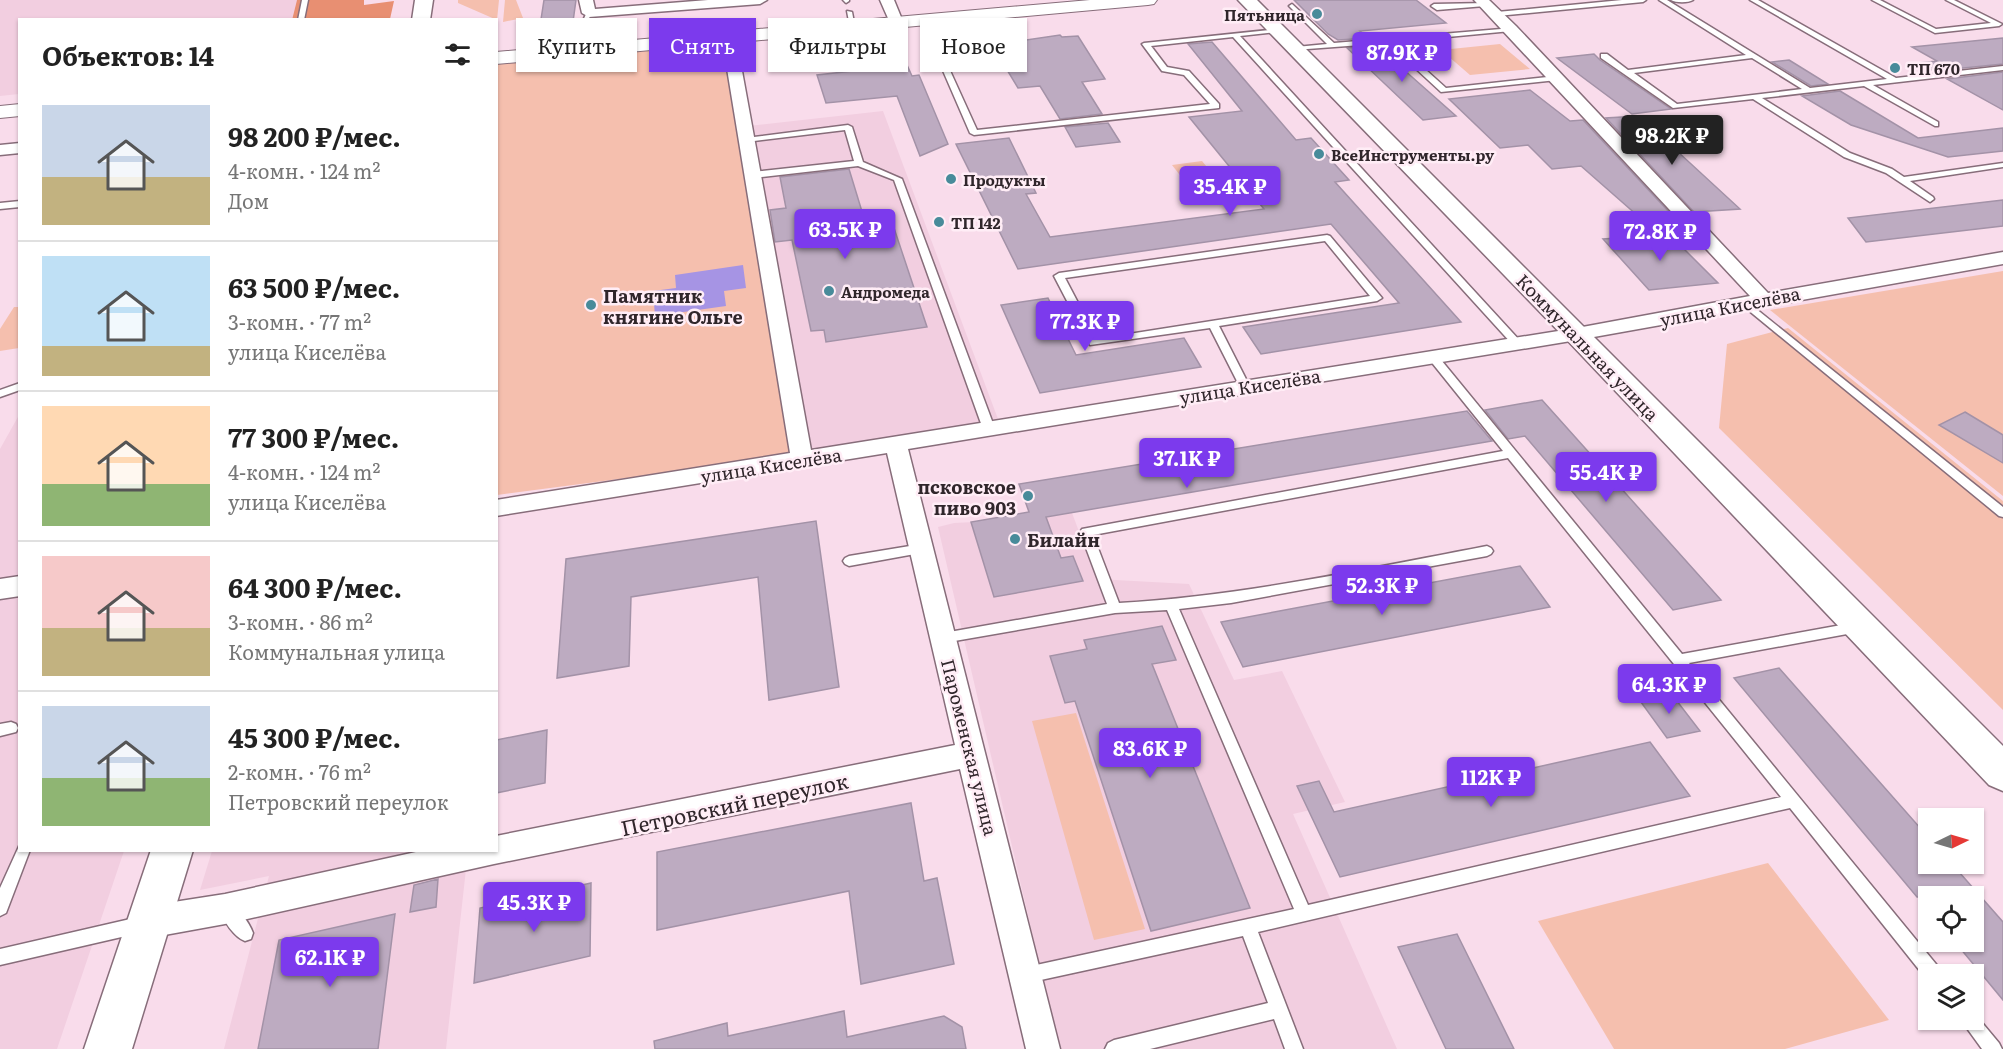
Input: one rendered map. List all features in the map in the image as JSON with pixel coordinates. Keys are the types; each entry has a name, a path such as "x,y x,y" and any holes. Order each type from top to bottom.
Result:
{"main road":[{"path":"422,18 424,0"},
{"name":"Коммунальная улица","path":"1246,0 1576,334 2003,773"},
{"path":"108,1049 171,852"}],"street":[{"path":"586,12 760,0"},
{"path":"888,0 895,18"},
{"path":"956,18 1148,0"},
{"path":"1488,6 1557,78 1754,301"},
{"path":"498,58 581,43 649,41"},
{"path":"735,72 802,460"},
{"path":"0,112 18,110"},
{"path":"0,150 18,148"},
{"name":"улица Киселёва","path":"498,508 1576,334 2003,258"},
{"name":"Пароменская улица","path":"896,444 1043,1049"},
{"path":"0,589 18,586"},
{"name":"Петровский переулок","path":"498,849 971,754"},
{"name":"Петровский переулок","path":"148,922 225,909 486,852"}],"lane":[{"path":"301,18 305,0"},
{"path":"1435,7 1643,0"},
{"path":"1662,0 1809,90"},
{"path":"1674,0 1690,0"},
{"path":"1753,0 1894,80"},
{"path":"1875,0 1935,31 2001,25"},
{"path":"1949,0 2001,25"},
{"path":"1292,6 1332,45"},
{"path":"1296,49 1511,29"},
{"path":"947,72 974,133 1215,106 1186,73 1165,69 1146,44 1276,30"},
{"path":"1235,35 1517,343"},
{"path":"1389,40 1444,90 1557,78"},
{"path":"1604,56 1676,106 2003,68"},
{"path":"1627,72 1752,56"},
{"path":"1864,83 1935,124"},
{"path":"1754,96 1847,155 1889,171 1930,199"},
{"path":"746,140 848,127 859,163"},
{"path":"753,175 859,163 898,179 989,429"},
{"path":"1901,180 2003,165"},
{"path":"0,206 18,204"},
{"path":"1327,238 1377,298 1318,307 1213,324 1094,343 1059,276 1327,238"},
{"path":"1754,301 2003,513"},
{"path":"1213,324 1245,387"},
{"path":"949,350 961,348"},
{"path":"1433,357 1925,964"},
{"path":"0,394 18,387"},
{"path":"1115,608 1086,531 1512,453"},
{"path":"849,561 922,549"},
{"path":"943,638 1115,608 1171,605 1231,598 1487,551"},
{"path":"1171,605 1304,914"},
{"path":"1679,660 1860,626"},
{"path":"1026,976 1792,801"},
{"path":"0,908 22,852"},
{"path":"225,909 245,933"},
{"path":"0,957 148,922"},
{"path":"1248,927 1294,1049"},
{"path":"1114,1049 1279,1009"},
{"path":"1978,1030 1993,1049"}],"shaded area":[{"path":"0,0 297,0 292,18 18,18 18,94 0,96"},
{"path":"297,0 364,0 364,5 394,1 390,18 292,18"},
{"path":"458,0 499,0 497,18 492,18 458,3"},
{"path":"505,0 516,0 523,18 503,22"},
{"path":"1500,44 1530,69 1470,75 1441,50"},
{"path":"649,49 649,72 730,72 794,456 498,495 498,61 516,59 516,72 637,72 637,50"},
{"path":"883,111 998,419 794,456 739,127"},
{"path":"1202,161 1224,188 1193,192 1172,165"},
{"path":"743,265 746,288 724,291 726,306 655,316 653,291 676,288 675,275"},
{"path":"2003,271 2003,496 1770,310"},
{"path":"14,307 18,307 18,348 0,351 0,329"},
{"path":"1788,328 2003,501 2003,710 1719,428 1727,344"},
{"path":"18,417 18,578 0,581 0,449"},
{"path":"1072,513 1097,579 1189,584 1234,680 1282,671 1345,802 1293,814 1397,1049 1059,1049 938,527 954,523 1031,519"},
{"path":"18,595 18,852 124,852 57,1049 0,1049 0,598"},
{"path":"1076,713 1145,929 1094,940 1032,721"},
{"path":"212,852 468,852 446,1049 224,1049 269,876 200,890"},
{"path":"1768,863 1889,1020 1785,1049 1614,1049 1538,921"}],"building":[{"path":"544,0 576,0 574,18 541,18"},
{"path":"1294,0 1416,0 1446,23 1360,31 1368,38 1338,40 1328,34"},
{"path":"1060,35 1062,37 1078,36 1105,79 1082,82 1102,114 1060,119 1040,86 1018,88 1008,72 1027,72 1027,40"},
{"path":"2003,38 2003,64 1934,71 1918,63 1937,61 1912,47"},
{"path":"1212,42 1296,140 1311,138 1349,180 1335,182 1461,322 1261,354 1243,327 1399,303 1331,224 1018,269 956,144 1009,138 1036,193 1026,194 1050,237 1264,209 1189,117 1242,111 1188,44"},
{"path":"1377,46 1456,116 1423,120 1347,48"},
{"path":"1594,54 1671,109 1632,114 1557,58"},
{"path":"1789,60 1828,84 1811,86 1772,62"},
{"path":"908,67 912,76 919,75 948,144 920,156 897,96 826,103 817,75 844,72 908,72"},
{"path":"2003,72 2003,110 1947,79"},
{"path":"1530,90 1570,121 1583,120 1670,213 1638,216 1581,166 1552,169 1528,145 1500,148 1449,99"},
{"path":"1840,91 1918,138 2003,128 2003,151 1948,157 1851,125 1802,96"},
{"path":"1639,116 1740,209 1694,212 1606,118"},
{"path":"1108,123 1120,142 1076,147 1065,127"},
{"path":"849,169 867,228 893,225 927,327 826,342 824,330 811,331 792,240 775,242 770,210 786,208 780,177"},
{"path":"2003,200 2003,226 1866,242 1848,218"},
{"path":"1670,235 1718,283 1649,290 1603,239"},
{"path":"1048,298 1076,355 1184,338 1201,367 1040,393 1001,305"},
{"path":"1542,400 1721,600 1673,610 1525,436 1508,439 1485,410"},
{"path":"1467,411 1492,441 1046,517 1061,558 1073,556 1083,581 994,597 971,522 1029,512 1019,484"},
{"path":"1965,412 2003,435 2003,463 1939,425"},
{"path":"816,521 839,687 769,700 758,577 631,597 629,666 557,678 566,559"},
{"path":"1520,566 1550,607 1243,667 1221,622"},
{"path":"1162,626 1176,660 1152,664 1250,908 1151,931 1075,701 1065,703 1050,656 1087,649 1084,640"},
{"path":"1779,668 1918,826 1918,874 1961,874 1971,886 1918,886 1917,897 1734,678"},
{"path":"1670,692 1700,731 1667,738 1638,698"},
{"path":"547,730 545,783 498,793 498,740"},
{"path":"1650,742 1690,796 1340,877 1297,786 1319,781 1334,812"},
{"path":"911,803 924,881 937,878 954,964 861,984 849,891 657,930 657,852"},
{"path":"438,879 436,907 410,912 414,885"},
{"path":"591,883 590,956 474,983 480,908"},
{"path":"1984,900 2003,922 2003,1000 1984,977 1984,964 1973,964 1963,952 1984,952"},
{"path":"395,914 378,1049 258,1049 279,940"},
{"path":"1457,934 1514,1049 1446,1049 1398,947"},
{"path":"844,1011 847,1037 944,1016 962,1027 966,1049 655,1049 654,1041 727,1023 728,1036"}],"place":[{"name":"Пятьница","path":"1317,14"},
{"name":"ТП 670","path":"1895,68"},
{"name":"ВсеИнструменты.ру","path":"1319,154"},
{"name":"Продукты","path":"951,179"},
{"name":"ТП 142","path":"939,222"},
{"name":"Андромеда","path":"829,291"},
{"name":"Памятник княгине Ольге","path":"591,305"},
{"name":"псковское пиво 903","path":"1028,496"},
{"name":"Билайн","path":"1015,539"}]}
